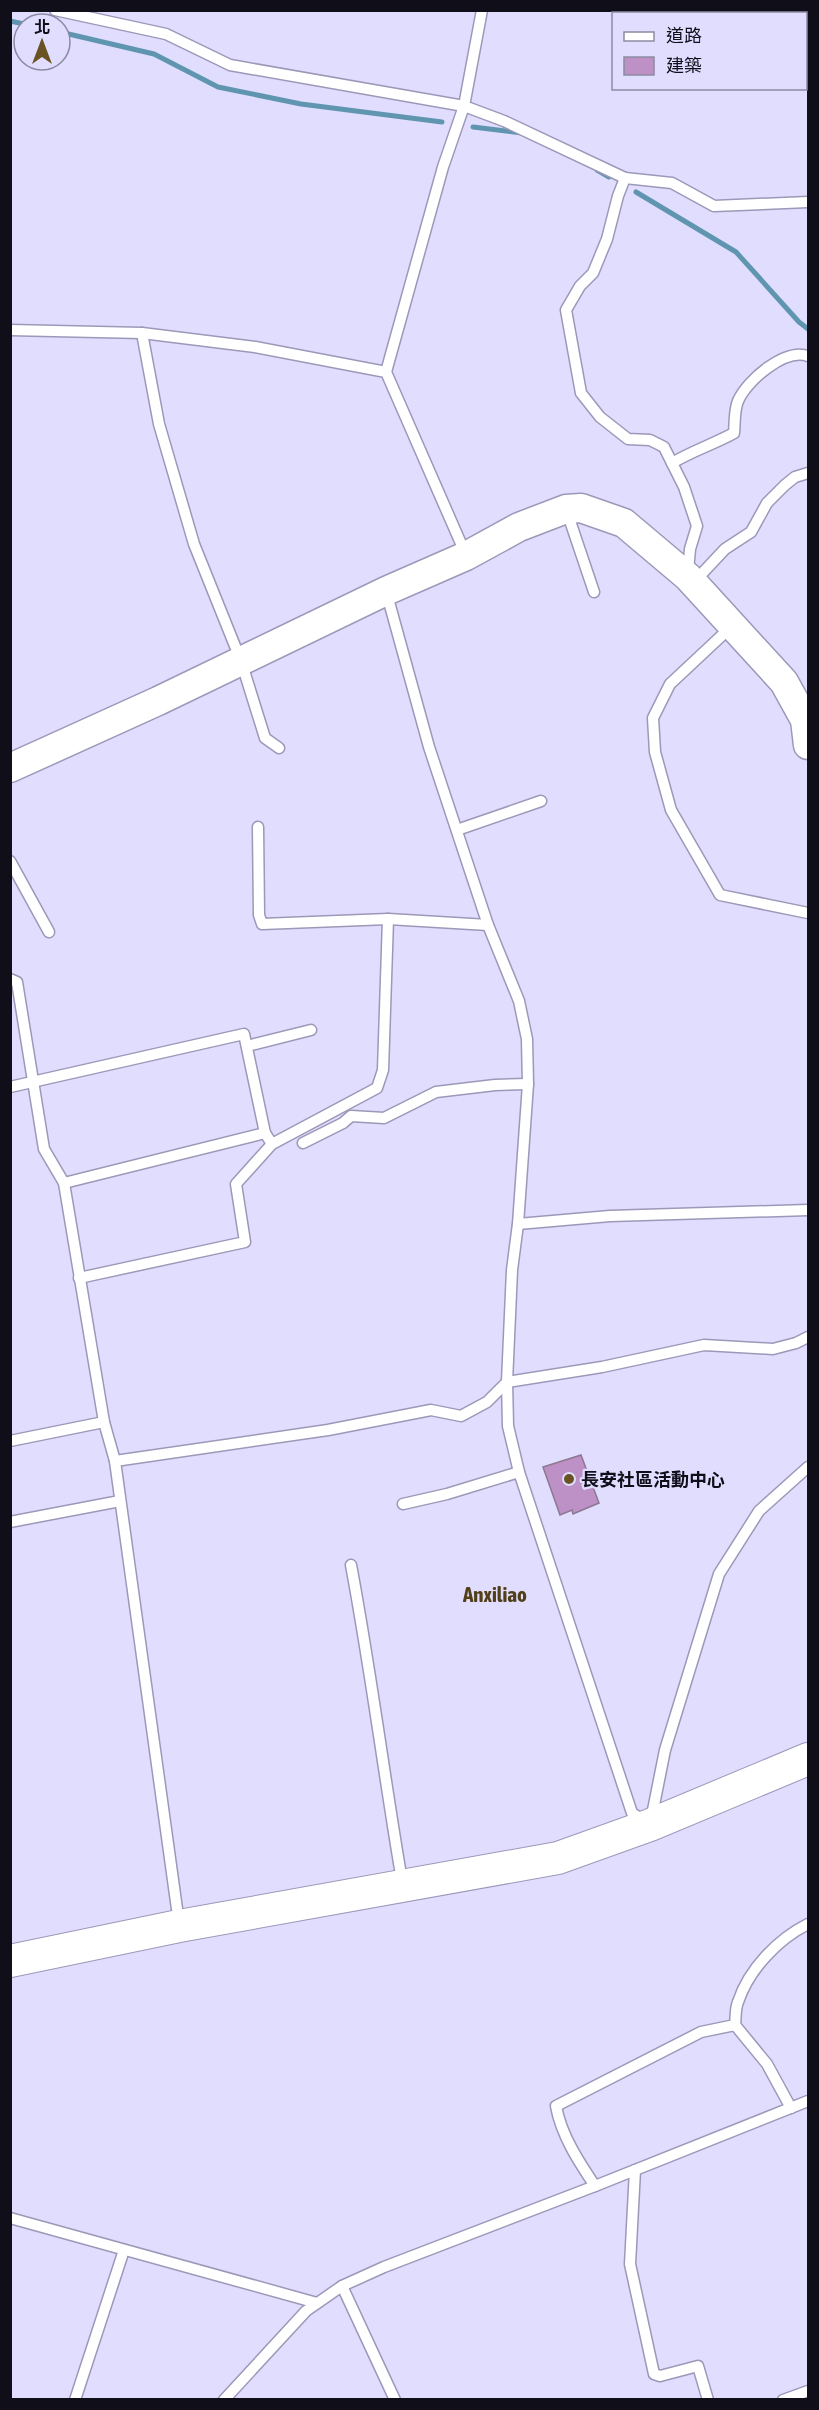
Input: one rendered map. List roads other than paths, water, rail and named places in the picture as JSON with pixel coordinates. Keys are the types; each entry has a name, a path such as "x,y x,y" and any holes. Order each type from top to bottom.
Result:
{"main road":[{"path":"10,1961 179,1926 558,1858 808,1741"},
{"path":"10,1941 555,1842 646,1815 808,1759"}],"street":[{"path":"10,768 158,701 386,591 466,556 519,527 566,509 581,508 624,522 691,580 784,682 805,720 808,745"}],"lane":[{"path":"55,10 166,34 230,65 464,106 504,121 625,178 672,183 714,206 808,202"},
{"path":"466,556 386,372 443,167 464,106 482,10"},
{"path":"625,178 607,239 593,273 580,286 566,310 581,393 596,413 628,439 650,440 664,447 684,487 697,526 690,549 691,580"},
{"path":"10,330 142,333 255,347 386,372"},
{"path":"142,333 159,424 194,544 241,661 265,738 279,748"},
{"path":"672,463 696,449 734,433 738,400 764,369 788,357 808,356"},
{"path":"691,580 725,549 751,532 767,503 784,485 795,477 808,473"},
{"path":"566,509 594,592"},
{"path":"386,591 429,747 488,925 519,1001 527,1039 528,1084 518,1224 512,1270 507,1382 508,1426 519,1472 646,1815"},
{"path":"732,626 670,684 653,718 655,752 671,810 696,858 720,895 808,913"},
{"path":"458,830 541,801"},
{"path":"258,827 259,915 262,924 388,919 488,925"},
{"path":"10,861 50,932"},
{"path":"79,1278 245,1242 236,1184 272,1144 376,1088 383,1070 388,919"},
{"path":"10,979 16,982 35,1083 44,1149 64,1183 104,1422 115,1461 177,1909"},
{"path":"247,1046 311,1030"},
{"path":"10,1087 244,1034 265,1133 272,1144"},
{"path":"303,1143 343,1123 351,1116 384,1118 436,1092 495,1085 528,1084"},
{"path":"64,1183 265,1133"},
{"path":"518,1224 610,1216 808,1210"},
{"path":"115,1461 328,1430 431,1410 461,1416 487,1401 507,1382 602,1367 704,1346 772,1349 796,1343 808,1337"},
{"path":"10,1441 104,1422"},
{"path":"646,1815 719,1574 759,1511 808,1467"},
{"path":"403,1504 447,1494 519,1472"},
{"path":"10,1522 120,1501"},
{"path":"351,1565 369,1661 375,1717 400,1869"},
{"path":"791,2108 767,2064 735,2025 737,2003 752,1973 790,1933 808,1924"},
{"path":"595,2186 578,2161 558,2118 555,2106 701,2032 735,2025"},
{"path":"224,2400 306,2311 342,2286 384,2267 808,2101"},
{"path":"635,2170 630,2264 654,2374 660,2376 698,2366 708,2400"},
{"path":"10,2218 317,2303"},
{"path":"75,2400 123,2250"},
{"path":"342,2286 394,2400"},
{"path":"783,2400 808,2391"}],"waterway":[{"path":"72,35 154,54 218,87 301,104 442,122"},
{"path":"473,127 522,133"},
{"path":"597,170 609,177"},
{"path":"636,192 736,252 808,329"}],"place":[{"name":"長安社區活動中心","path":"569,1479"}],"district":[{"name":"Anxiliao","path":"495,1594"}]}
